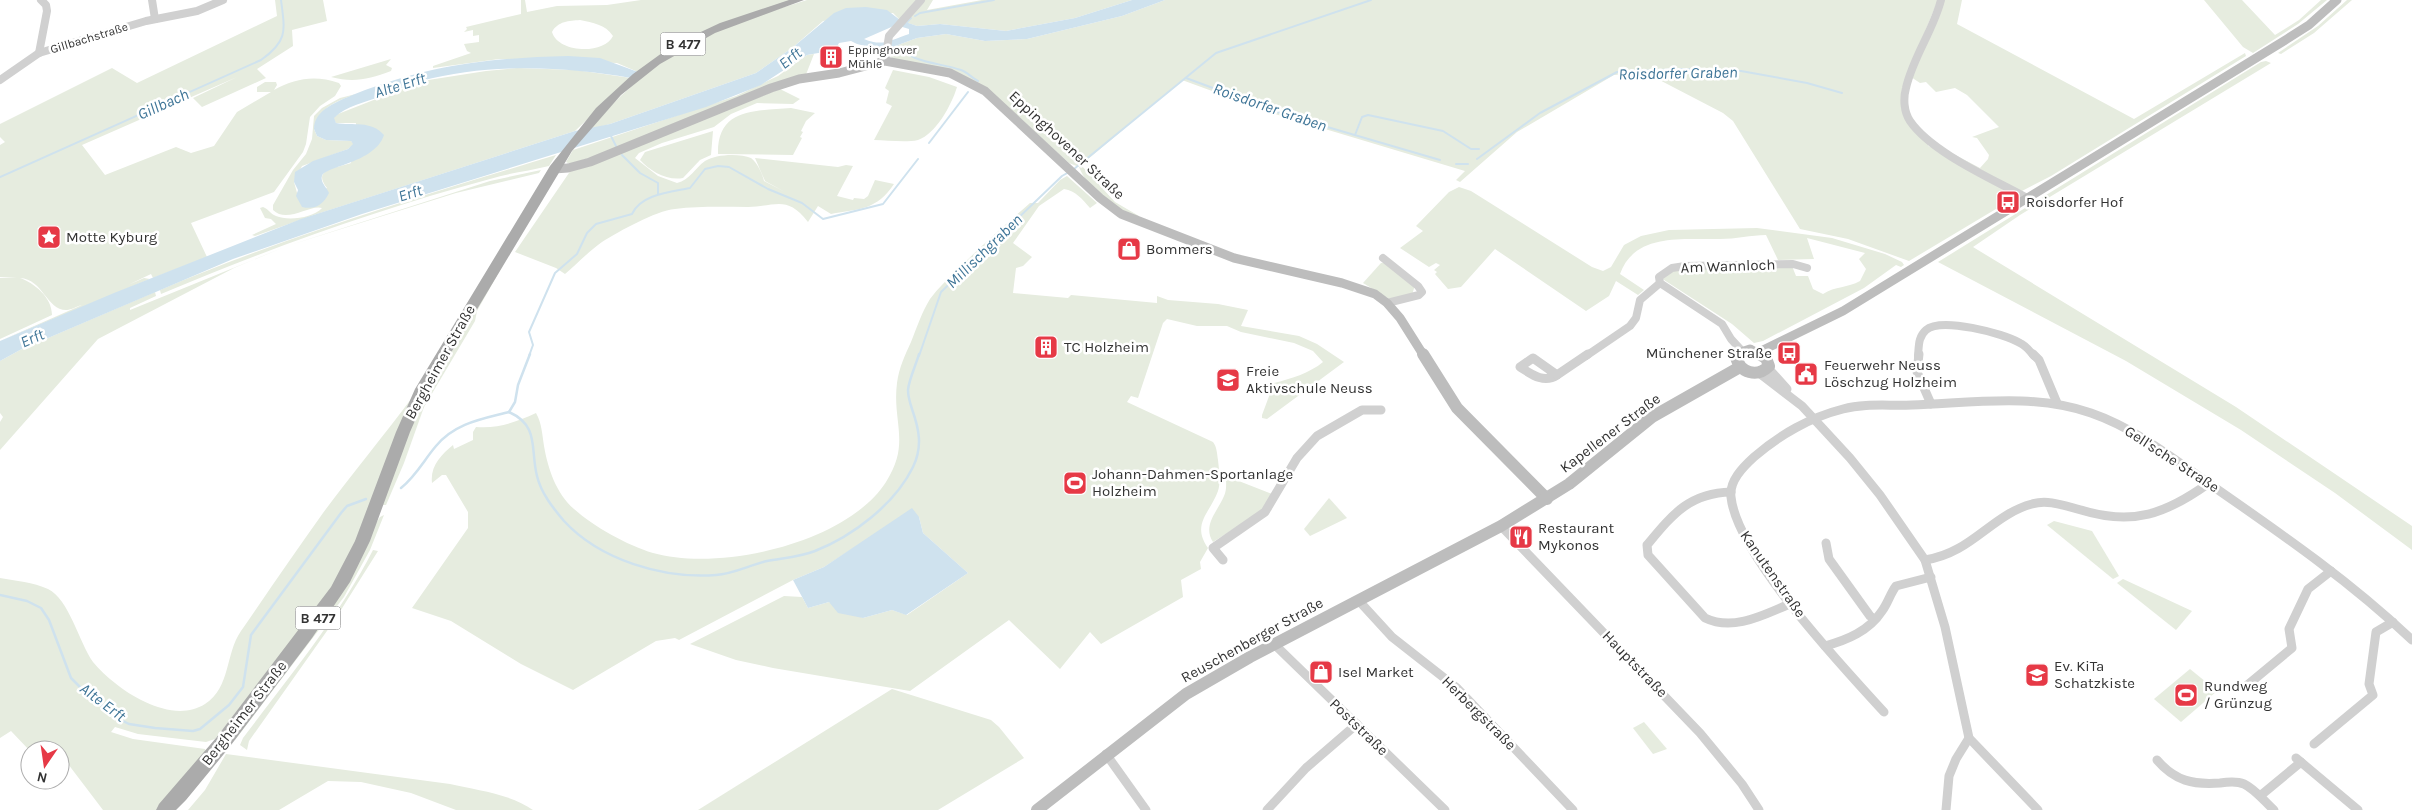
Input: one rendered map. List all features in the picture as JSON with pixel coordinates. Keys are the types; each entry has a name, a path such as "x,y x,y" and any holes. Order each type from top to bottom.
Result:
{"main road":[{"name":"Bergheimer Straße","path":"165,810 219,747 326,607 345,577 363,539 413,407 561,158 588,124 639,75 683,44 730,23 799,0"},
{"path":"1763,363 1750,349 1742,351 1736,357 1740,367 1749,372 1824,324 1830,318 2288,39 2309,25 2337,0"},
{"path":"554,169 568,168 590,162 786,83 839,73 885,57"},
{"name":"Eppinghovener Straße","path":"885,57 937,69 973,83 1001,104 1115,211 1234,258 1356,286 1375,294 1387,303 1404,323 1457,408 1546,499"},
{"name":"Kapellener Straße","path":"1500,526 1570,484 1652,417 1740,367"},
{"name":"Reuschenberger Straße","path":"1037,810 1106,754 1186,694 1274,644 1500,526"}],"street":[{"path":"39,53 47,11 46,5 41,0"},
{"path":"152,0 155,19"},
{"name":"Gillbachstraße","path":"0,80 39,53 155,19 197,10 223,0"},
{"path":"885,57 887,40 921,0"},
{"path":"1941,0 1906,86 1904,103 1907,115 1917,130 1931,142 2027,198"},
{"path":"1383,258 1418,286 1422,292 1419,295 1387,303"},
{"name":"Am Wannloch","path":"1742,351 1731,339 1722,324 1660,283 1659,276 1678,266 1793,264 1807,268"},
{"name":"Am Wannloch","path":"1558,376 1633,324 1640,300 1660,283"},
{"path":"1931,404 1918,372 1919,342 1925,330 1942,325 1992,332 2021,343 2039,360 2057,403"},
{"path":"1763,363 1880,495 1925,560 1945,627 1969,738 2038,810"},
{"name":"Gell'sche Straße","path":"1814,419 1856,406 1931,404 2057,403 2088,412 2128,429 2209,483 2331,571 2412,640"},
{"path":"1224,560 1213,548 1267,509 1297,458 1317,436 1362,410 1380,410"},
{"path":"1792,604 1737,623 1723,625 1714,623 1705,618 1648,556 1647,545 1683,504 1720,491 1731,492 1734,480 1751,460 1765,449 1814,419"},
{"path":"1925,560 1951,555 2028,505 2051,503 2102,516 2132,518 2156,514 2176,506 2209,483"},
{"name":"Kanutenstraße","path":"1731,492 1735,516 1742,532 1792,604 1825,646 1884,712"},
{"name":"Hauptstraße","path":"1500,526 1700,733 1742,784 1759,810"},
{"path":"1826,544 1829,559 1870,616 1875,619"},
{"path":"2245,687 2292,648 2289,629 2308,589 2331,571"},
{"path":"1825,646 1858,634 1883,610 1896,586 1931,577"},
{"name":"Herbergstraße","path":"1358,601 1392,637 1457,688 1573,810"},
{"path":"2314,744 2372,694 2369,684 2376,632 2393,622"},
{"name":"Poststraße","path":"1274,644 1444,810"},
{"path":"1267,810 1306,768 1356,724"},
{"path":"1946,810 1950,772 1969,738"},
{"path":"1106,754 1146,810"},
{"path":"2157,760 2168,774 2177,777 2207,784 2240,783 2260,796 2274,810"},
{"path":"2260,796 2298,760 2358,810"}],"shaded area":[{"path":"275,0 323,0 327,21 292,30 293,46 257,69 266,78 202,107 193,98 237,77 82,145 105,175 176,147 191,153 214,146 237,112 271,92 257,92 257,87 265,82 276,82 277,85 274,90 298,80 306,79 322,79 339,83 341,86 335,96 320,106 310,117 303,152 274,192 191,223 207,257 153,278 151,274 128,285 144,278 150,279 0,341 82,305 69,310 60,309 54,306 46,297 52,315 0,339 0,278 17,278 0,277 0,145 5,142 0,137 0,124 112,68 137,83 277,16","holes":["20,278 34,284 46,297 31,283"]},
{"path":"521,0 525,0 527,12 557,6 607,5 641,0 792,0 729,21 638,72 617,63 499,59 433,68 433,66 471,53 467,51 464,44 479,42 479,35 473,36 473,30 464,32 467,29 466,27 521,14","holes":["580,20 602,26 613,36 608,42 591,49 572,48 556,39 552,32 554,28 564,22"]},
{"path":"807,0 918,0 900,20 893,13 823,21 792,48 756,73 610,124 587,130 646,74 685,46 729,26"},
{"path":"924,0 933,0 927,10 982,0 1132,0 1075,18 1006,31 940,24 917,26 905,22"},
{"path":"1165,0 1938,0 1907,75 1902,107 1928,142 1928,146 1938,149 2015,194 2016,197 1909,261 1848,239 1800,229 1733,121 1723,113 1646,73 1614,75 1517,132 1460,182 1456,180 1465,171 1275,114 1182,80 1081,165 1115,202 1139,216 1136,218 1103,197 1088,183 1079,167 1069,163 988,89 893,59 890,56 891,50 898,45 917,38 946,34 985,41 1027,39 1122,16"},
{"path":"1944,0 1962,0 1957,24 2134,119 2245,53 2246,56 2051,176 2020,192 1946,150 1980,168 1989,155 1977,138 1972,137 1999,127 1967,95 1955,88 1936,92 1926,82 1920,83 1911,77"},
{"path":"2204,0 2242,0 2275,35 2299,20 2321,0 2327,0 2298,24 2253,53 2243,47"},
{"path":"2347,0 2352,0 2314,33 2281,54 2278,53 2318,26"},
{"path":"814,54 805,77 620,148 570,164 566,162 573,150 736,96 778,76 807,55"},
{"path":"391,59 386,65 392,68 391,71 376,76 354,80 331,77"},
{"path":"2261,62 2271,63 2020,215 1973,247 2236,407 2412,526 2412,550 2335,493 2241,430 2126,361 1938,262"},
{"path":"517,68 576,70 631,78 575,131 314,215 255,236 252,235 276,224 271,219 265,218 260,208 263,207 281,218 293,218 313,214 322,208 285,215 273,210 273,205 293,170 306,154 312,139 314,116 322,108 340,98 356,94 325,110 320,115 314,129 317,136 326,140 351,141 353,143 356,123 336,123 333,118 338,114 422,81","holes":["353,145 351,163 328,170 322,176 327,188 299,200 294,182 302,166 348,149"]},
{"path":"893,70 929,77 957,87 947,110 937,125 925,137 918,140 874,140 892,106 886,103 889,91 885,88"},
{"path":"780,89 800,99 793,104 757,103 731,114 714,127 662,143 639,153 635,158 658,176 677,183 692,174 701,164 709,159 728,155 746,156 755,162 764,181 785,192 765,181 755,158 838,167 846,165 853,166 837,196 853,200 854,198 864,199 868,196 875,180 894,184 888,193 874,204 850,211 831,214 818,206 808,222 794,208 781,204 748,207 693,207 658,213 618,232 602,242 565,274 556,268 515,252 571,170"},
{"path":"791,108 815,113 806,121 801,131 803,132 800,137 802,138 793,155 718,154 719,139 724,127 741,114 753,111"},
{"path":"713,131 711,155 700,160 683,178 665,177 649,168 640,160 645,152"},
{"path":"556,155 549,166 497,177 406,203 242,261 161,294 160,290 257,251 406,201"},
{"path":"541,170 539,173 456,193 287,246 490,181"},
{"path":"1067,176 1097,203 1090,208 1075,194 1064,189 1039,206 1013,243 1032,257 1023,266 1016,268 1013,293 1068,298 1071,295 1157,303 1157,296 1168,300 1218,304 1248,310 1241,326 1299,336 1317,344 1344,362 1267,419 1262,418 1274,383 1306,372 1323,362 1313,351 1294,343 1241,332 1227,326 1197,326 1167,319 1163,323 1138,398 1131,396 1127,402 1213,442 1217,451 1219,472 1218,491 1202,525 1203,540 1208,548 1200,562 1201,569 1181,580 1183,597 1101,644 1090,632 1060,669 1009,620 910,691 773,668 736,660 690,644 784,596 802,597 808,608 829,602 863,618 892,610 907,615 968,573 923,533 919,517 861,543 824,567 793,580 679,640 675,638 656,641 573,690 521,664 451,621 412,608 468,528 468,512 446,475 442,475 432,483 433,471 437,461 453,445 454,449 473,440 473,432 476,427 492,427 507,424 536,413 541,425 551,472 562,496 582,516 601,529 643,550 681,558 746,555 780,548 843,522 868,503 886,482 898,456 899,432 896,397 898,377 904,357 930,299 947,280 1002,228 1030,203 1038,203 1060,180"},
{"path":"1459,187 1471,191 1592,267 1603,271 1611,267 1624,245 1641,236 1669,230 1757,228 1832,238 1885,254 1902,262 1904,265 1901,267 1896,265 1864,288 1763,341 1754,343 1732,324 1661,278 1673,270 1792,266 1796,276 1808,276 1813,289 1823,294 1860,281 1866,269 1859,259 1865,253 1807,238 1814,259 1778,260 1766,235 1726,239 1676,239 1662,241 1637,251 1627,260 1620,274 1644,290 1638,295 1616,281 1609,296 1586,311 1495,249 1461,287 1448,289 1435,274 1437,272 1434,270 1440,265 1436,263 1429,267 1400,248 1423,231 1416,226 1449,192"},
{"path":"287,246 234,268 98,339 0,450 0,422 3,417 0,413 0,361 20,350 155,292 156,296 130,308 130,310"},
{"path":"508,256 477,311 475,321 424,407 404,463 386,505 382,505 417,406"},
{"path":"1381,263 1384,263 1415,285 1412,295 1391,300 1363,283"},
{"path":"411,399 362,529 332,590 215,739 206,742 138,734 115,727 111,732 133,739 205,749 206,753 157,810 103,810 70,767 70,740 20,740 11,731 0,738 0,578 36,585 48,589 55,594 68,611 93,662 106,676 124,690 158,707 182,711 194,709 205,704 219,689 224,679 232,650 241,631 323,513"},
{"path":"1226,476 1272,494 1262,511 1213,542 1209,530 1210,524 1225,494"},
{"path":"1329,498 1347,518 1310,536 1304,529"},
{"path":"384,515 370,550 344,597 235,740 233,738 380,517"},
{"path":"2054,521 2092,531 2119,576 2113,579 2047,525"},
{"path":"373,550 378,551 334,621 249,741 247,750 240,745 243,738 329,623"},
{"path":"2123,579 2192,611 2176,630 2117,583"},
{"name":"Rundweg / Grünzug","path":"2190,669 2217,691 2181,722 2154,699"},
{"path":"892,689 991,720 1024,758 938,810 698,810"},
{"path":"1644,722 1667,749 1653,754 1633,728"},
{"path":"226,754 450,784 504,796 533,810 456,810 411,793 361,782 328,781 279,810 188,810 205,790"}],"water":[{"path":"1132,0 1165,0 1122,16 1027,39 985,41 946,34 917,38 898,45 891,50 882,50 851,41 839,43 835,50 807,55 761,85 706,107 362,214 233,259 20,350 0,361 0,341 114,293 301,219 575,131 610,124 756,73 792,48 834,13 846,8 866,7 887,10 900,20 917,26 940,24 1006,31 1075,18","holes":["896,25 909,29 909,34 887,42 882,43 864,39"]},
{"path":"568,56 600,58 638,72 631,78 553,69 499,69 447,75 411,84 350,107 334,118 336,123 368,125 379,130 384,135 371,152 361,158 332,169 322,176 324,185 329,193 318,206 311,208 302,207 296,196 298,190 294,182 295,172 313,161 348,149 353,144 351,141 326,140 317,136 314,129 318,116 335,103 382,84 434,70 485,61"},
{"path":"912,508 919,517 923,533 968,573 906,615 892,610 863,618 838,613 829,602 808,608 793,580 824,567"}],"waterway":[{"name":"Gillbach","path":"0,177 261,60 276,47 283,34 281,0"},
{"path":"915,16 920,13 994,0"},
{"name":"Millischgraben","path":"1074,169 1216,53 1371,0"},
{"name":"Erft","path":"905,24 911,18"},
{"path":"895,43 901,50 917,59 961,70 978,81"},
{"name":"Roisdorfer Graben","path":"1477,159 1540,113 1617,72 1682,69 1741,71 1807,83 1842,93"},
{"name":"Roisdorfer Graben","path":"1186,78 1283,114 1440,160"},
{"path":"929,143 968,92"},
{"name":"Roisdorfer Graben","path":"1355,135 1362,117 1368,115 1443,131 1471,149 1479,149"},
{"path":"611,136 616,146"},
{"path":"622,155 640,173 658,183 658,194"},
{"path":"529,356 533,345 529,332 555,273 577,254 587,233 596,224 632,214 636,207 649,198 690,188 705,169 718,166 729,167 768,189 802,203 823,219 883,204 918,159"},
{"name":"Roisdorfer Graben","path":"1456,164 1468,164"},
{"name":"Millischgraben","path":"919,356 941,292 1062,176 1069,172"},
{"path":"509,412 515,402 518,385 530,354"},
{"name":"Millischgraben","path":"509,412 519,418 530,431 537,476 544,494 564,521 579,535 614,556 654,570 675,574 716,575 767,561 815,551 858,528 884,506 905,481 913,467 918,452 917,424 909,400 908,390 919,354"},
{"name":"Alte Erft","path":"401,488 416,473 443,438 470,423 509,412"},
{"name":"Alte Erft","path":"0,595 27,601 41,608 49,620 71,678 88,695 121,720 129,724 155,728 193,731 200,729 229,705 243,687 251,635 341,513 347,506 366,499"}],"place":[{"name":"Eppinghover Mühle","path":"831,57"},
{"name":"Roisdorfer Hof","path":"2008,202"},
{"name":"Motte Kyburg","path":"49,237"},
{"name":"Bommers","path":"1129,249"},
{"name":"TC Holzheim","path":"1046,347"},
{"name":"Münchener Straße","path":"1789,353"},
{"name":"Feuerwehr Neuss Löschzug Holzheim","path":"1806,374"},
{"name":"Freie Aktivschule Neuss","path":"1228,380"},
{"name":"Johann-Dahmen-Sportanlage Holzheim","path":"1075,483"},
{"name":"Restaurant Mykonos","path":"1521,537"},
{"name":"Isel Market","path":"1321,672"},
{"name":"Ev. KiTa Schatzkiste","path":"2037,675"},
{"name":"Rundweg / Grünzug","path":"2186,695"}]}
